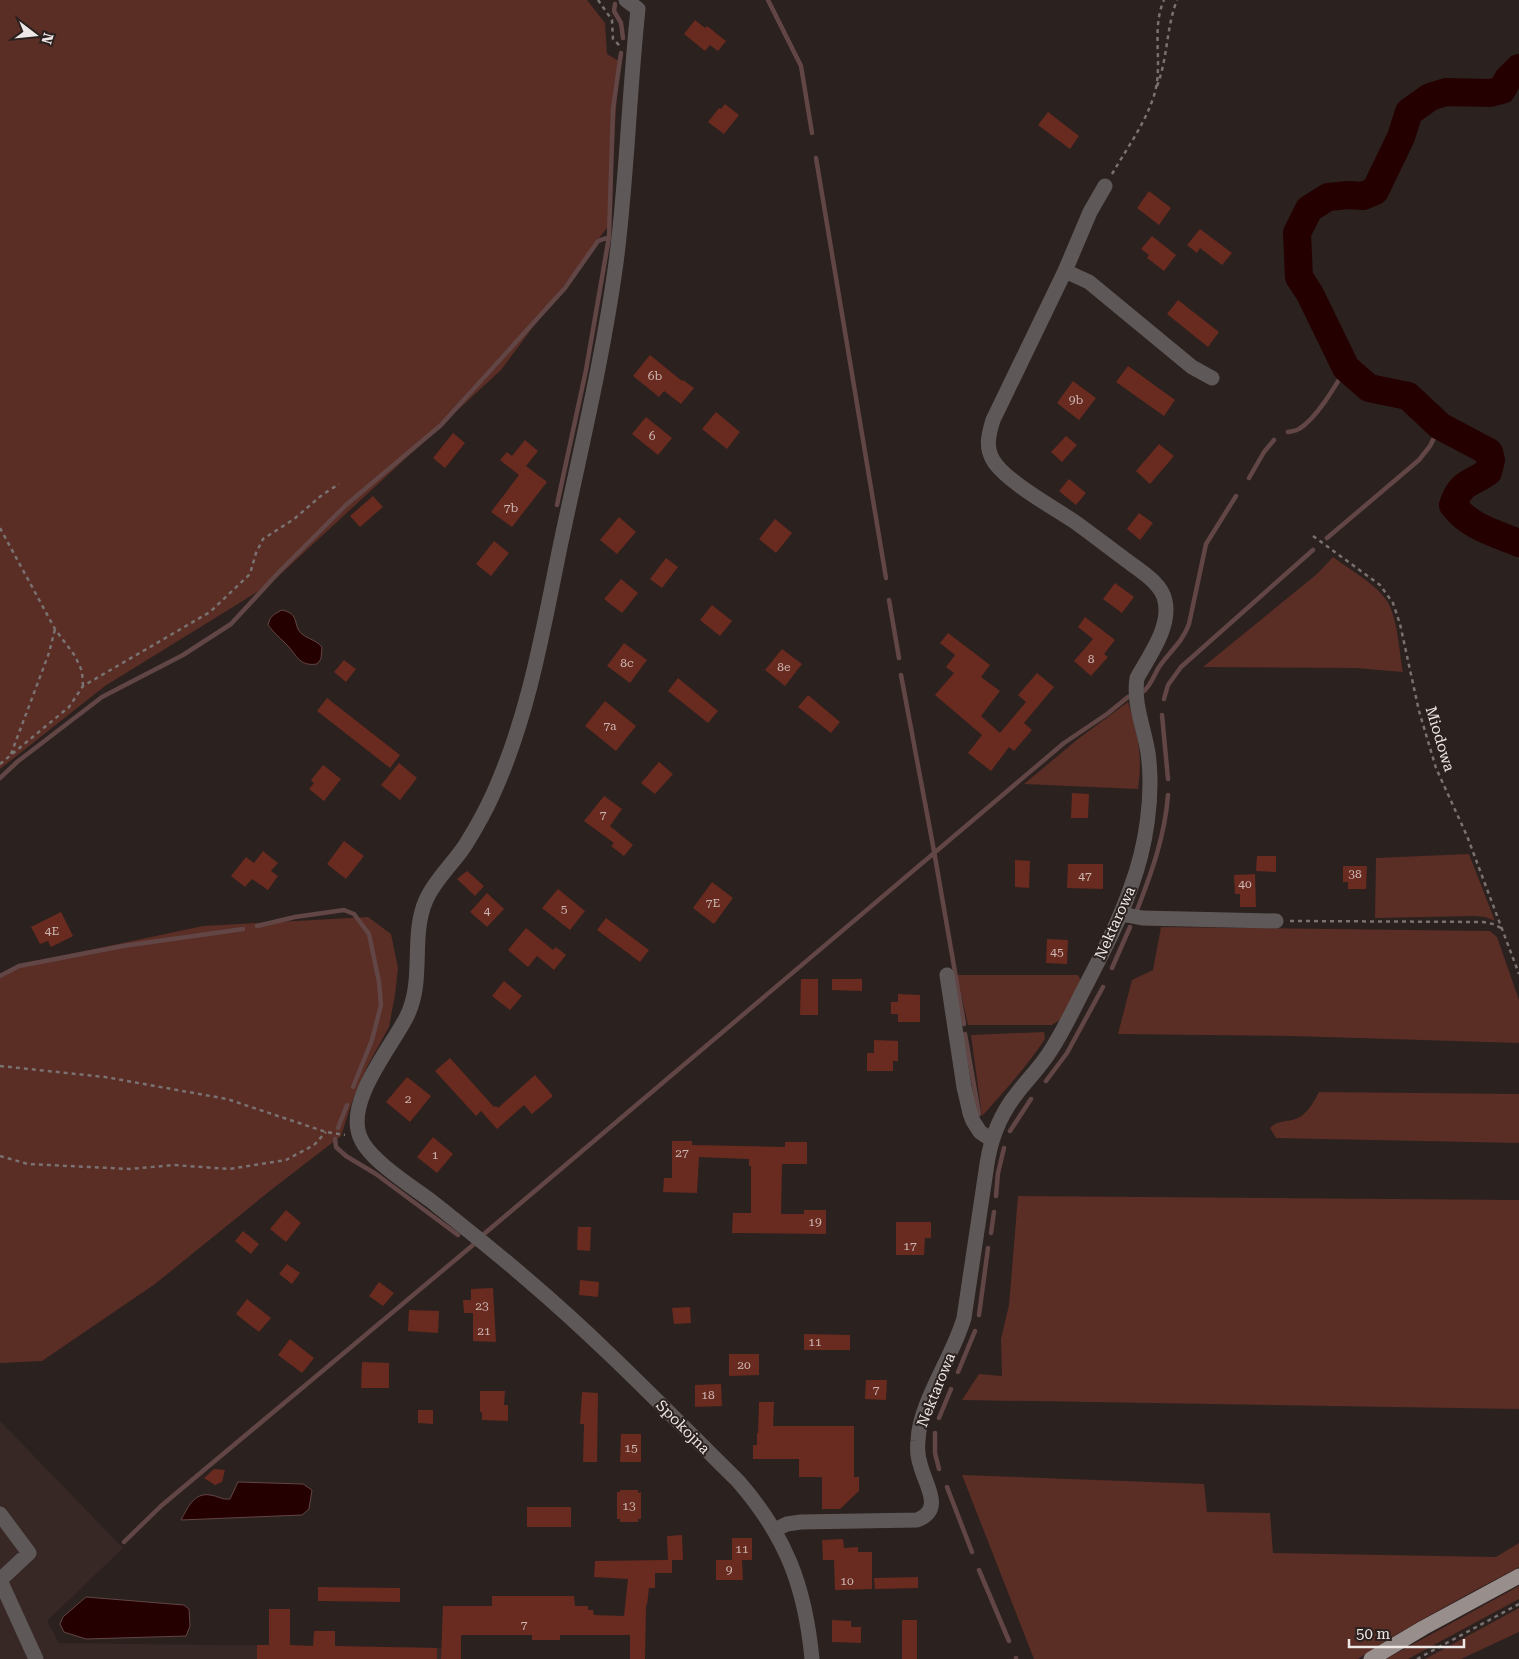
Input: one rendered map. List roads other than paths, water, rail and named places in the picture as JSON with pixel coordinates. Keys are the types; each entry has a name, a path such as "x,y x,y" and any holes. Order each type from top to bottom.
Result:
{"main road":[{"path":"1371,1659 1423,1628 1519,1576"}],"street":[{"name":"Spokojna","path":"626,0 638,9 617,258 606,327 538,656 519,730 492,798 466,845 440,878 425,902 419,927 416,983 410,1012 386,1051 363,1095 357,1123 359,1137 372,1156 482,1241 555,1303 624,1368 738,1481 774,1530 791,1565 804,1602 812,1659"},
{"path":"1104,186 1090,212 1064,271 1089,282 1192,367 1212,378"},
{"name":"Nektarowa","path":"774,1530 787,1524 801,1522 917,1520 928,1514 931,1509 932,1496 918,1457 919,1428 924,1410 959,1335 964,1318 992,1140 1009,1103 1042,1064 1055,1044 1121,914 1141,855 1148,802 1149,761 1137,702 1137,678 1164,625 1165,599 1158,586 1077,524 1008,476 993,461 989,451 989,431 993,420 1064,271"},
{"path":"1121,914 1142,918 1276,921"},
{"path":"946,975 970,1113 980,1132 992,1140"},
{"path":"0,1514 29,1553 0,1580 36,1659"}],"waterway":[{"path":"768,0 801,66 812,133"},
{"path":"615,4 614,11 621,23 623,38"},
{"path":"557,505 586,370 609,237 613,109 621,53"},
{"path":"1519,68 1508,79 1502,90 1490,93 1446,92 1430,97 1409,112 1401,137 1375,191 1363,196 1328,197 1309,209 1297,233 1299,277 1310,294 1346,368 1369,388 1408,396 1440,426 1489,452 1491,460 1488,472 1463,487 1453,505 1459,513 1475,524 1519,543"},
{"path":"816,158 886,578"},
{"path":"0,778 17,762 102,697 183,655 231,624 279,572 346,505 441,425 565,288 598,241 609,237"},
{"path":"1288,432 1299,429 1313,417 1346,368"},
{"path":"1327,538 1419,460 1430,446 1440,426"},
{"path":"1249,478 1264,452 1274,440"},
{"path":"1144,691 1186,631 1206,544 1236,496"},
{"path":"1164,699 1168,685 1181,667 1313,550"},
{"path":"889,600 899,658"},
{"path":"901,675 964,1024"},
{"path":"484,1234 1064,743 1107,714 1128,697"},
{"path":"1162,715 1168,779"},
{"path":"1137,910 1157,853 1168,795"},
{"path":"257,926 295,917 344,910 354,914 369,934 379,982 381,1005 372,1040 353,1087"},
{"path":"1112,968 1130,927"},
{"path":"0,976 19,966 123,946 243,929"},
{"path":"1046,1081 1067,1053 1103,987"},
{"path":"965,1034 979,1114"},
{"path":"1010,1131 1031,1099"},
{"path":"338,1128 347,1105"},
{"path":"335,1139 336,1147 346,1156 376,1174 458,1235"},
{"path":"996,1196 998,1173 1004,1148"},
{"path":"991,1233 994,1212"},
{"path":"124,1542 161,1506 473,1245"},
{"path":"979,1315 988,1248"},
{"path":"958,1372 975,1331"},
{"path":"939,1418 951,1389"},
{"path":"935,1433 935,1453 939,1469"},
{"path":"947,1487 972,1552"},
{"path":"979,1570 1009,1641"}]}
